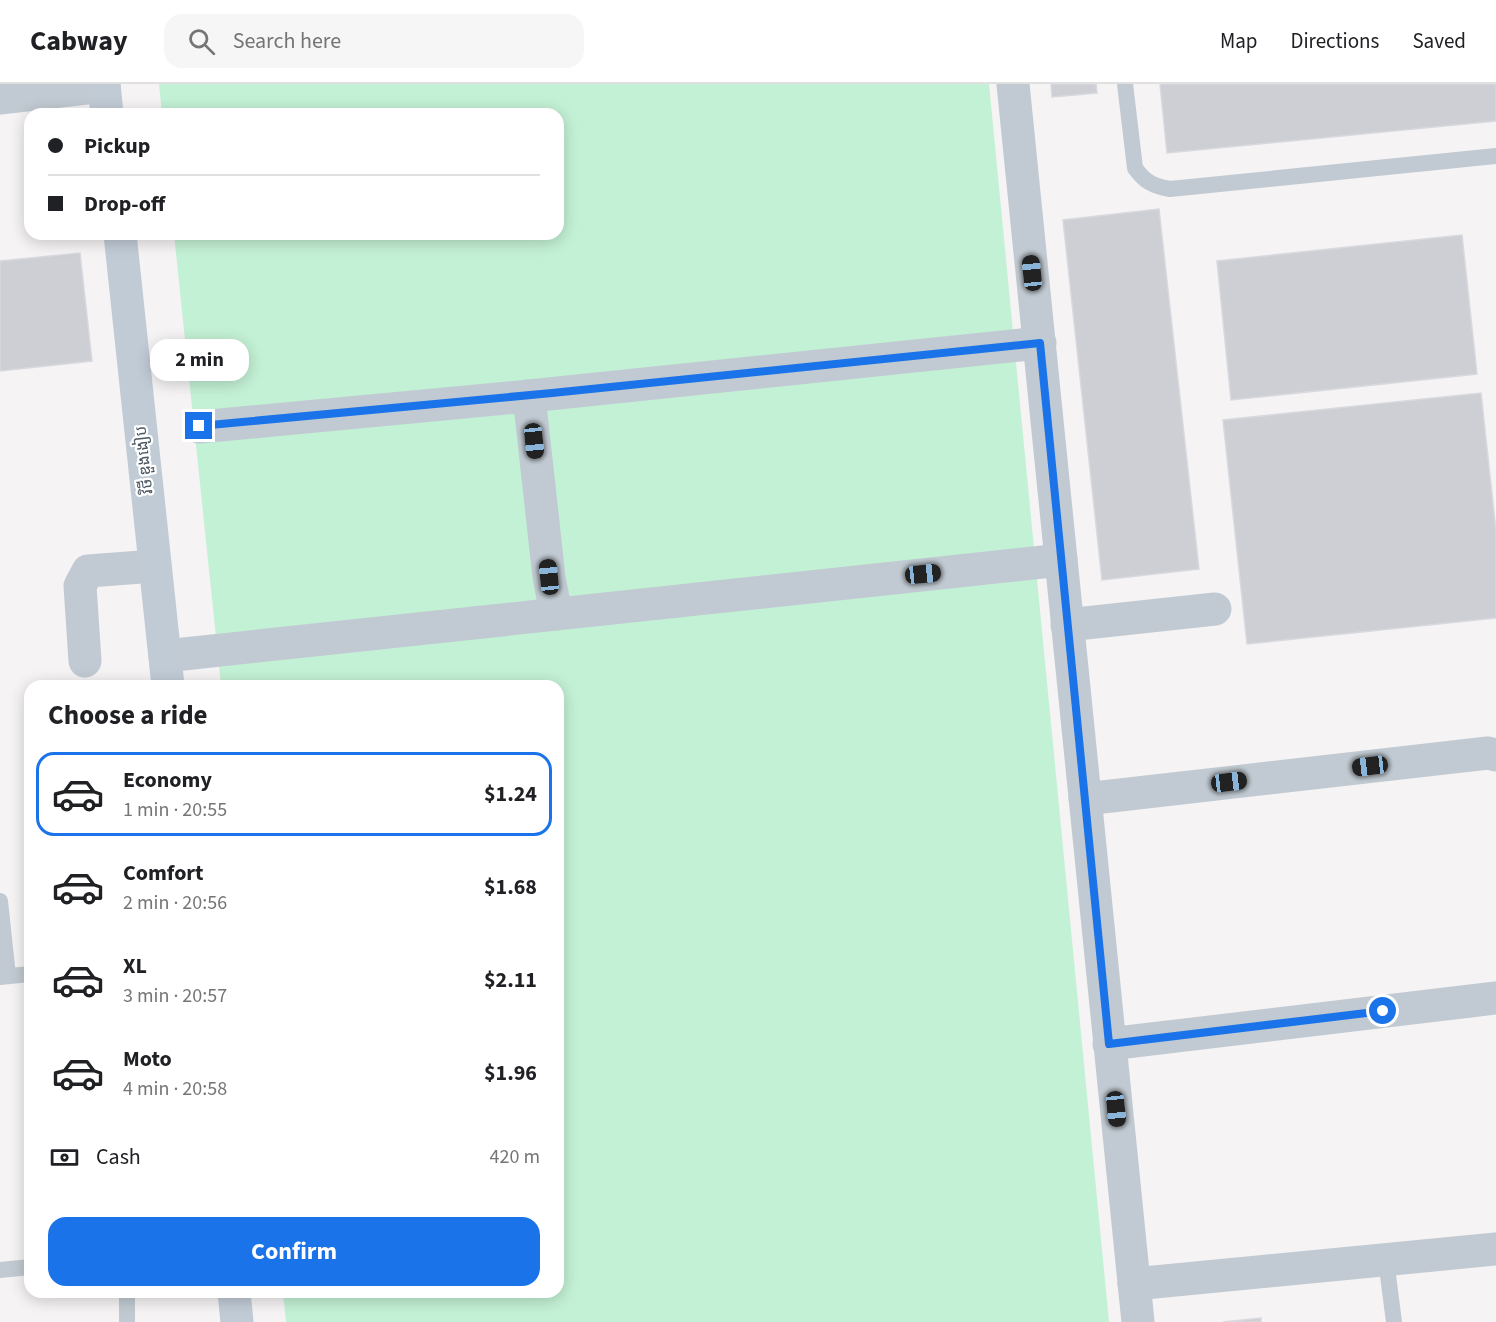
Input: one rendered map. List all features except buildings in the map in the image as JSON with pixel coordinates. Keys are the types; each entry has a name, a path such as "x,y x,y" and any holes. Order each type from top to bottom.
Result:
{"street":[{"path":"1014,84 1138,1322"},
{"path":"0,98 105,95"},
{"name":"វិថី ឌួងងៀប","path":"121,240 167,671"},
{"path":"199,426 528,396 1040,343"},
{"path":"528,396 549,577 556,614"},
{"path":"167,671 556,614 1061,560"},
{"path":"85,661 80,586 88,571 156,566"},
{"path":"1068,625 1215,609"},
{"path":"1085,799 1488,753 1496,755"},
{"path":"1109,1044 1496,998"},
{"path":"1134,1284 1496,1249"},
{"path":"235,1298 237,1322"}],"lane":[{"path":"1125,84 1135,168 1143,180 1152,185 1170,189 1496,156"},
{"path":"0,901 4,977 24,975"},
{"path":"1386,1260 1394,1322"},
{"path":"0,1270 24,1267"},
{"path":"127,1298 127,1322"}],"green space":[{"path":"159,84 989,84 1109,1322 286,1322 284,1298 564,1298 564,680 220,680 175,240 564,240 564,108 161,108"}],"route":[{"path":"199,426 552,393 1040,343 1109,1044 1383,1011"}]}
